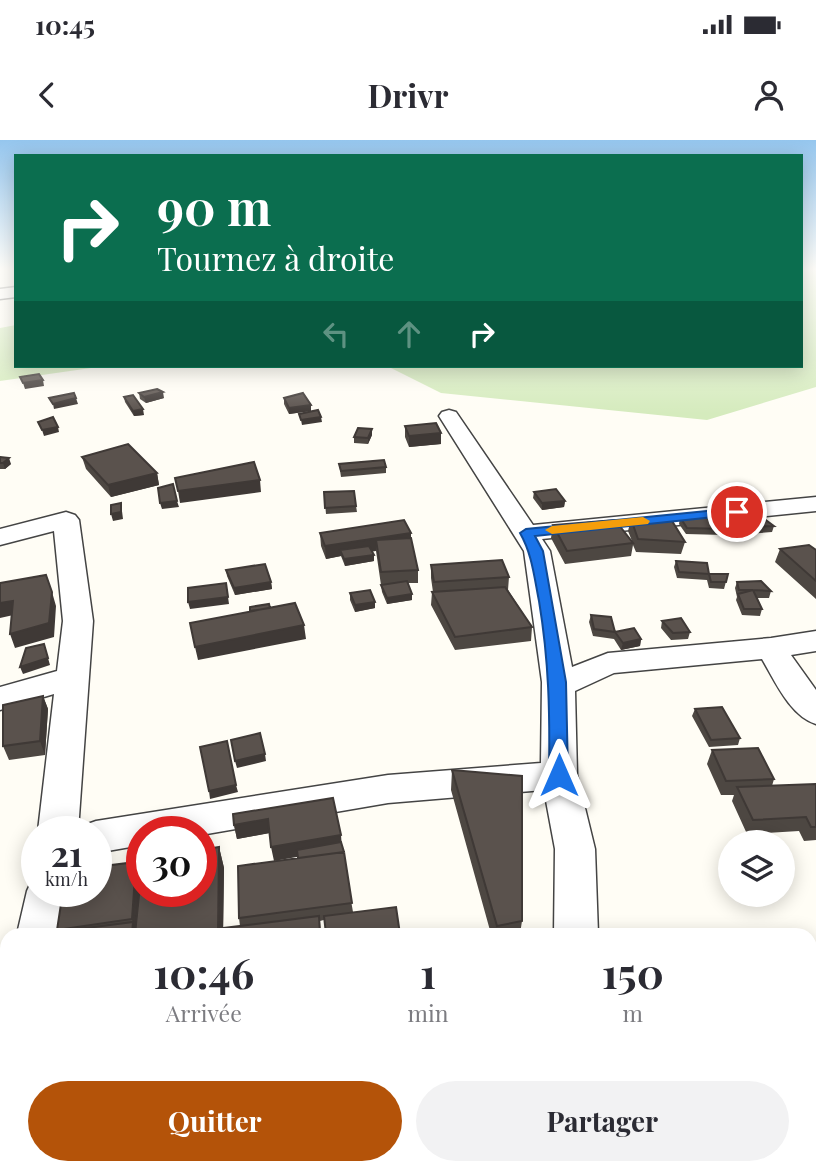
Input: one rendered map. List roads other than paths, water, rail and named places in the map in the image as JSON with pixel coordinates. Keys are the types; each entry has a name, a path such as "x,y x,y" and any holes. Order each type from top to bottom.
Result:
{"street":[{"path":"449,416 505,506 537,551 558,686 559,775 575,849 576,928"},
{"path":"526,533 816,504"},
{"path":"0,537 66,520 78,621 59,816"},
{"path":"558,686 608,663 771,648 816,641"},
{"path":"553,642 608,663"},
{"path":"771,648 792,683 816,712"},
{"path":"0,699 73,677"},
{"path":"112,834 388,789 559,775"},
{"path":"40,928 45,907"}]}
